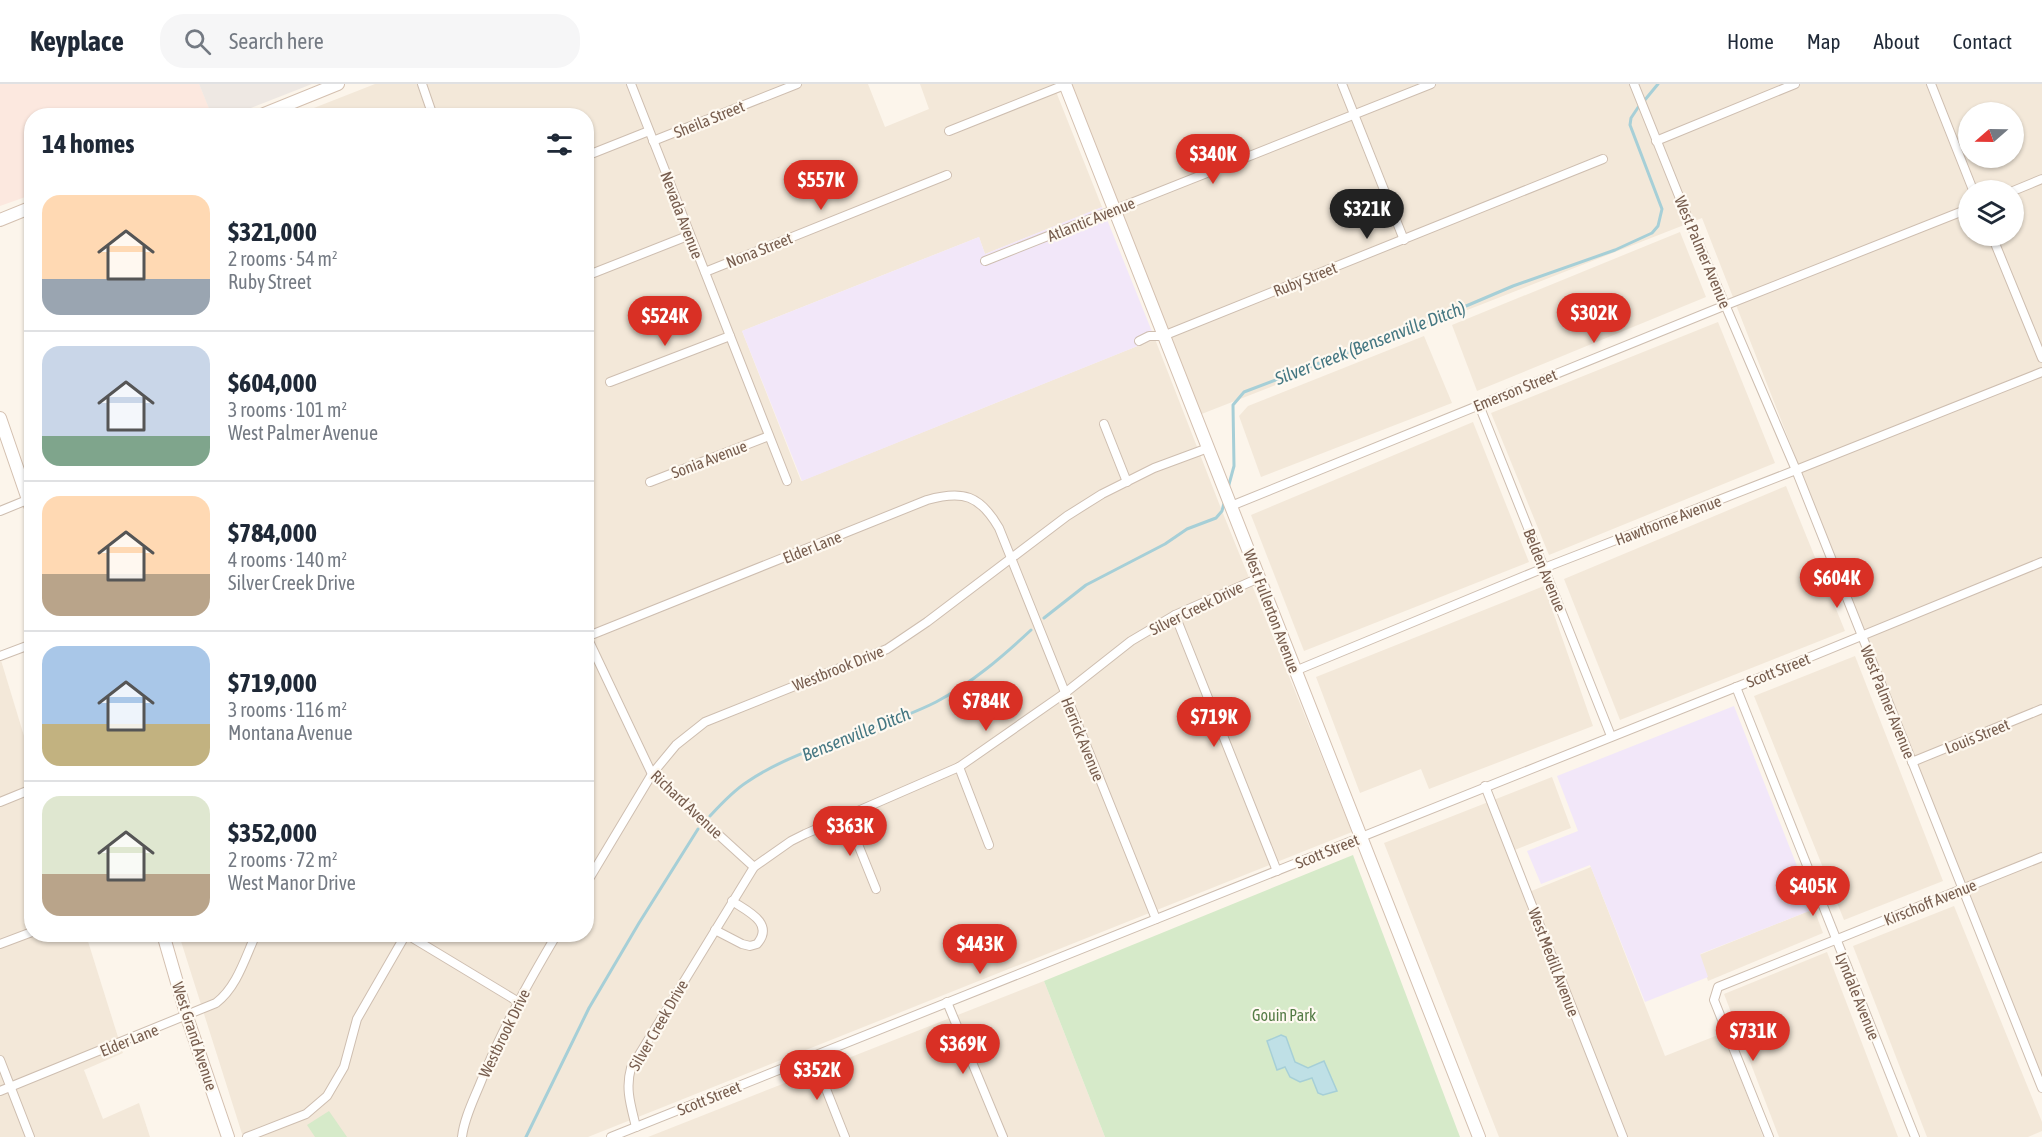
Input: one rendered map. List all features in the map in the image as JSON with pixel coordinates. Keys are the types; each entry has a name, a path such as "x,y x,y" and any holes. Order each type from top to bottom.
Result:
{"street":[{"path":"279,108 338,84"},
{"path":"422,84 430,108"},
{"name":"Nevada Avenue","path":"631,84 786,481"},
{"name":"Sheila Street","path":"653,141 797,84"},
{"path":"949,130 1066,84"},
{"name":"West Fullerton Avenue","path":"1066,84 1359,838 1479,1137"},
{"path":"1342,84 1404,240"},
{"name":"Atlantic Avenue","path":"985,261 1431,84"},
{"path":"1931,84 1969,180"},
{"name":"West Palmer Avenue","path":"1635,85 1656,141 1796,470 2042,1088"},
{"path":"1656,141 1791,85"},
{"name":"Sheila Street","path":"594,153 649,131"},
{"name":"Ruby Street","path":"1139,340 1149,336 1163,336 1603,159"},
{"name":"Nona Street","path":"705,272 947,175"},
{"path":"2024,187 2042,180"},
{"path":"0,220 24,210"},
{"name":"Emerson Street","path":"1230,505 1958,213"},
{"path":"594,273 690,235"},
{"path":"1996,246 2042,358"},
{"path":"610,382 730,336"},
{"name":"Hawthorne Avenue","path":"1295,671 1544,568 2042,372"},
{"name":"Belden Avenue","path":"1479,405 1611,736"},
{"path":"0,418 24,486"},
{"path":"1104,424 1127,482"},
{"name":"Sonia Avenue","path":"650,482 769,436"},
{"name":"Westbrook Drive","path":"594,871 652,774 676,744 705,722 887,649 927,622 1066,516 1154,468 1208,448"},
{"name":"Elder Lane","path":"594,633 927,500 946,495 965,496 985,507 999,528 1011,558"},
{"path":"0,511 24,505"},
{"name":"Herrick Avenue","path":"1011,558 1156,919"},
{"name":"Scott Street","path":"611,1137 1736,687 2042,562"},
{"name":"Silver Creek Drive","path":"636,1127 628,1092 631,1068 754,867 790,841 959,767 1065,693 1131,641 1175,615 1259,578"},
{"path":"1175,615 1277,871"},
{"path":"0,656 24,647"},
{"name":"Richard Avenue","path":"594,651 652,774 754,867"},
{"name":"Lyndale Avenue","path":"1736,687 1915,1137"},
{"name":"Louis Street","path":"1912,762 2042,709"},
{"path":"959,767 989,845"},
{"name":"West Medill Avenue","path":"1485,786 1623,1137"},
{"path":"0,802 24,792"},
{"path":"848,816 876,889"},
{"name":"Kirschoff Avenue","path":"1769,1137 1714,1000 1718,987 2042,856"},
{"path":"715,930 746,946 757,944 762,939 763,926 759,919 732,901"},
{"path":"0,944 24,935"},
{"name":"West Grand Avenue","path":"165,942 187,1017 228,1137"},
{"name":"Elder Lane","path":"0,1092 216,1004 226,996 233,985 252,942"},
{"path":"247,1137 306,1114 327,1096 344,1068 357,1019 401,942"},
{"path":"419,942 517,1001"},
{"name":"Westbrook Drive","path":"462,1137 484,1072 517,1001 551,942"},
{"path":"947,1002 1004,1137"},
{"path":"813,1056 844,1137"},
{"path":"0,1060 30,1137"}],"shaded area":[{"path":"0,84 199,84 209,108 24,108 24,197 0,206"},
{"path":"199,84 312,84 251,108 209,108"},
{"path":"375,84 868,84 885,127 929,109 920,84 1053,84 1102,207 985,254 979,237 742,331 801,481 1155,339 1352,832 588,1137 243,1137 181,942 594,942 594,108 314,108"},
{"path":"1070,84 2042,84 2042,1087 1702,218 1199,415"},
{"path":"1102,207 1155,339 802,481 742,331 979,237 985,254"},
{"path":"1680,232 1706,297 1477,391 1452,325"},
{"path":"1718,322 1775,463 1549,555 1491,413"},
{"path":"1424,336 1452,403 1261,477 1239,416 1248,406"},
{"path":"1473,422 1529,562 1304,651 1251,515"},
{"path":"1786,486 1845,631 1620,720 1564,579"},
{"path":"1544,586 1593,726 1429,789 1421,769 1360,793 1316,677"},
{"path":"1855,656 1943,881 1844,920 1754,696"},
{"path":"0,657 24,736 24,942 88,942 123,1053 84,1070 103,1119 139,1103 150,1137 0,1137"},
{"path":"1734,706 1814,909 1700,954 1708,977 1645,1002 1590,865 1541,884 1527,851 1578,831 1557,776"},
{"path":"1552,777 1571,828 1507,853 1524,894 1591,867 1665,1056 1723,1033 1763,1137 1499,1137 1384,843"},
{"path":"1954,906 2042,1122 2042,1131 2028,1137 1927,1137 1853,946"},
{"path":"1814,909 1823,933 1708,981 1699,955"},
{"path":"1827,952 1898,1137 1779,1137 1724,994"},
{"path":"1044,981 1105,1137 648,1137"}],"green space":[{"name":"Gouin Park","path":"1353,855 1460,1137 1105,1137 1044,981"},
{"path":"329,1111 347,1137 315,1137 307,1125"}],"water":[{"path":"1281,1035 1286,1037 1295,1062 1308,1068 1324,1061 1337,1091 1323,1095 1318,1093 1312,1078 1300,1082 1290,1077 1285,1067 1277,1070 1267,1041"}],"waterway":[{"name":"Silver Creek (Bensenville Ditch)","path":"1644,101 1658,84"},
{"name":"Silver Creek (Bensenville Ditch)","path":"1228,488 1234,466 1233,405 1244,392 1445,315 1513,286 1615,250 1652,233 1658,226 1662,209 1630,125 1631,118 1639,106"},
{"name":"Silver Creek (Bensenville Ditch)","path":"1044,618 1086,585 1165,544 1187,529 1216,518 1222,511 1224,503"},
{"name":"Bensenville Ditch","path":"710,816 737,789 768,769 815,748 913,713 949,695 986,669 1031,630"},
{"name":"Bensenville Ditch","path":"526,1137 589,1008 698,829"}]}
